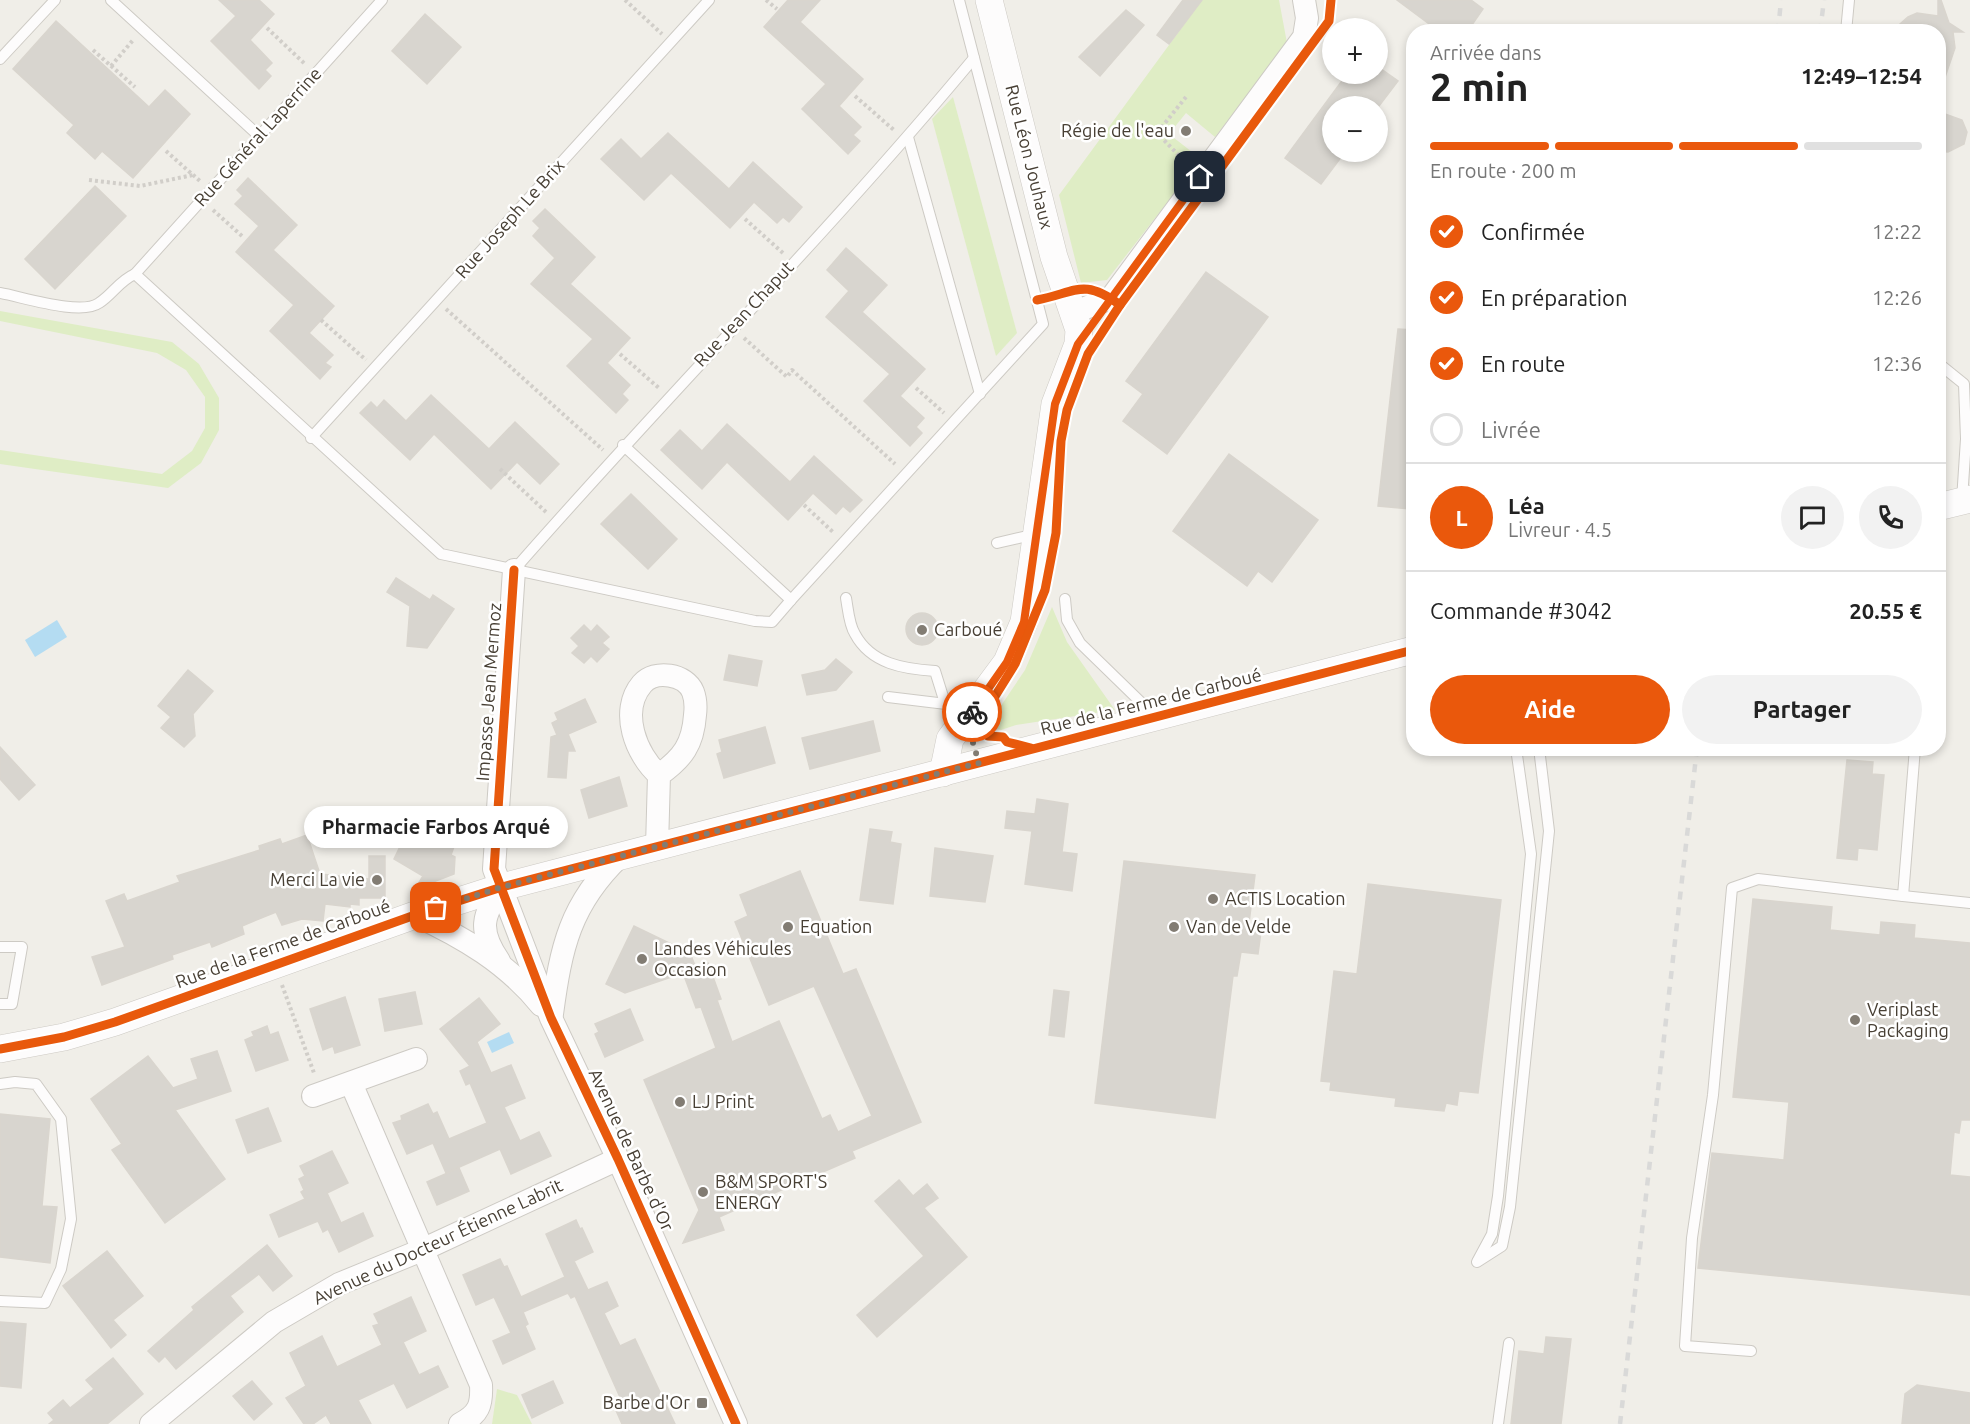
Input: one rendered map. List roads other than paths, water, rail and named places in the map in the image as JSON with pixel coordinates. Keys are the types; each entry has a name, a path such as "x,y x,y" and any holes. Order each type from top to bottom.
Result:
{"street":[{"name":"Rue Léon Jouhaux","path":"989,0 1054,257 1075,312 1079,330 1078,344"},
{"path":"943,772 950,738 974,709 1007,662 1024,622 1055,404 1078,344 1304,37 1307,18 1304,0"},
{"path":"1075,312 1111,298"},
{"name":"Impasse Jean Mermoz","path":"502,887 493,860 514,570"},
{"name":"Rue de la Ferme de Carboué","path":"0,1049 64,1036 115,1022 414,915 502,887 1406,652"},
{"path":"974,709 970,726 979,763"},
{"path":"657,847 659,775"},
{"path":"551,1018 558,967 569,928 591,887 620,856"},
{"name":"Avenue de Barbe d'Or","path":"502,887 486,910 484,929 494,953 505,970"},
{"name":"Avenue de Barbe d'Or","path":"502,887 551,1018 618,1159 736,1424"},
{"name":"Avenue de Barbe d'Or","path":"414,915 475,945 529,990 551,1018"},
{"path":"317,1095 416,1059"},
{"path":"351,1083 482,1385 482,1403 474,1417 460,1424"},
{"name":"Avenue du Docteur Étienne Labrit","path":"151,1424 274,1322 339,1284 422,1250 618,1159"}],"lane":[{"path":"0,59 55,0"},
{"path":"111,0 258,135"},
{"name":"Rue Général Laperrine","path":"0,293 84,309 99,304 122,279 135,274 382,0"},
{"name":"Rue Joseph Le Brix","path":"311,438 710,0"},
{"path":"135,274 311,438 441,554 755,621 772,622 1043,324 958,0"},
{"path":"1847,24 1849,0"},
{"name":"Rue Jean Chaput","path":"514,570 612,458 907,139 974,58"},
{"path":"907,139 980,394"},
{"path":"1946,369 1964,384 1966,439 1957,502"},
{"path":"623,446 792,600"},
{"path":"997,543 1036,534"},
{"path":"846,598 853,633 867,650 899,668 935,671 945,703"},
{"path":"1065,599 1067,620 1080,643 1156,717"},
{"path":"888,697 945,703 974,709"},
{"path":"1517,756 1531,854 1498,1196 1492,1234 1477,1262 1502,1246 1510,1208 1550,831 1540,756"},
{"path":"1903,896 1914,756"},
{"path":"1751,1352 1685,1346 1692,1238 1713,1095 1732,888 1758,879 1970,903"},
{"path":"0,947 22,947 12,1004 0,1004"},
{"path":"0,1084 15,1082 36,1084 61,1119 71,1219 61,1269 45,1304 0,1301"},
{"path":"1498,1424 1509,1343"}],"water":[{"path":"57,620 67,637 35,657 25,640"},
{"path":"509,1032 514,1043 492,1053 487,1042"}],"railway":[{"path":"1779,24 1781,0"},
{"path":"1821,24 1824,0"},
{"path":"1620,1424 1696,756"}],"place":[{"name":"Régie de l'eau","path":"1186,131"},
{"name":"Carboué","path":"922,630"},
{"name":"Merci La vie","path":"377,880"},
{"name":"ACTIS Location","path":"1213,899"},
{"name":"Pharmacie Farbos Arqué","path":"436,908"},
{"name":"Equation","path":"788,927"},
{"name":"Van de Velde","path":"1174,927"},
{"name":"Landes Véhicules Occasion","path":"642,959"},
{"name":"Veriplast Packaging","path":"1855,1020"},
{"name":"LJ Print","path":"680,1102"},
{"name":"B&M SPORT'S ENERGY","path":"703,1192"},
{"name":"Barbe d'Or","path":"702,1403"}]}
